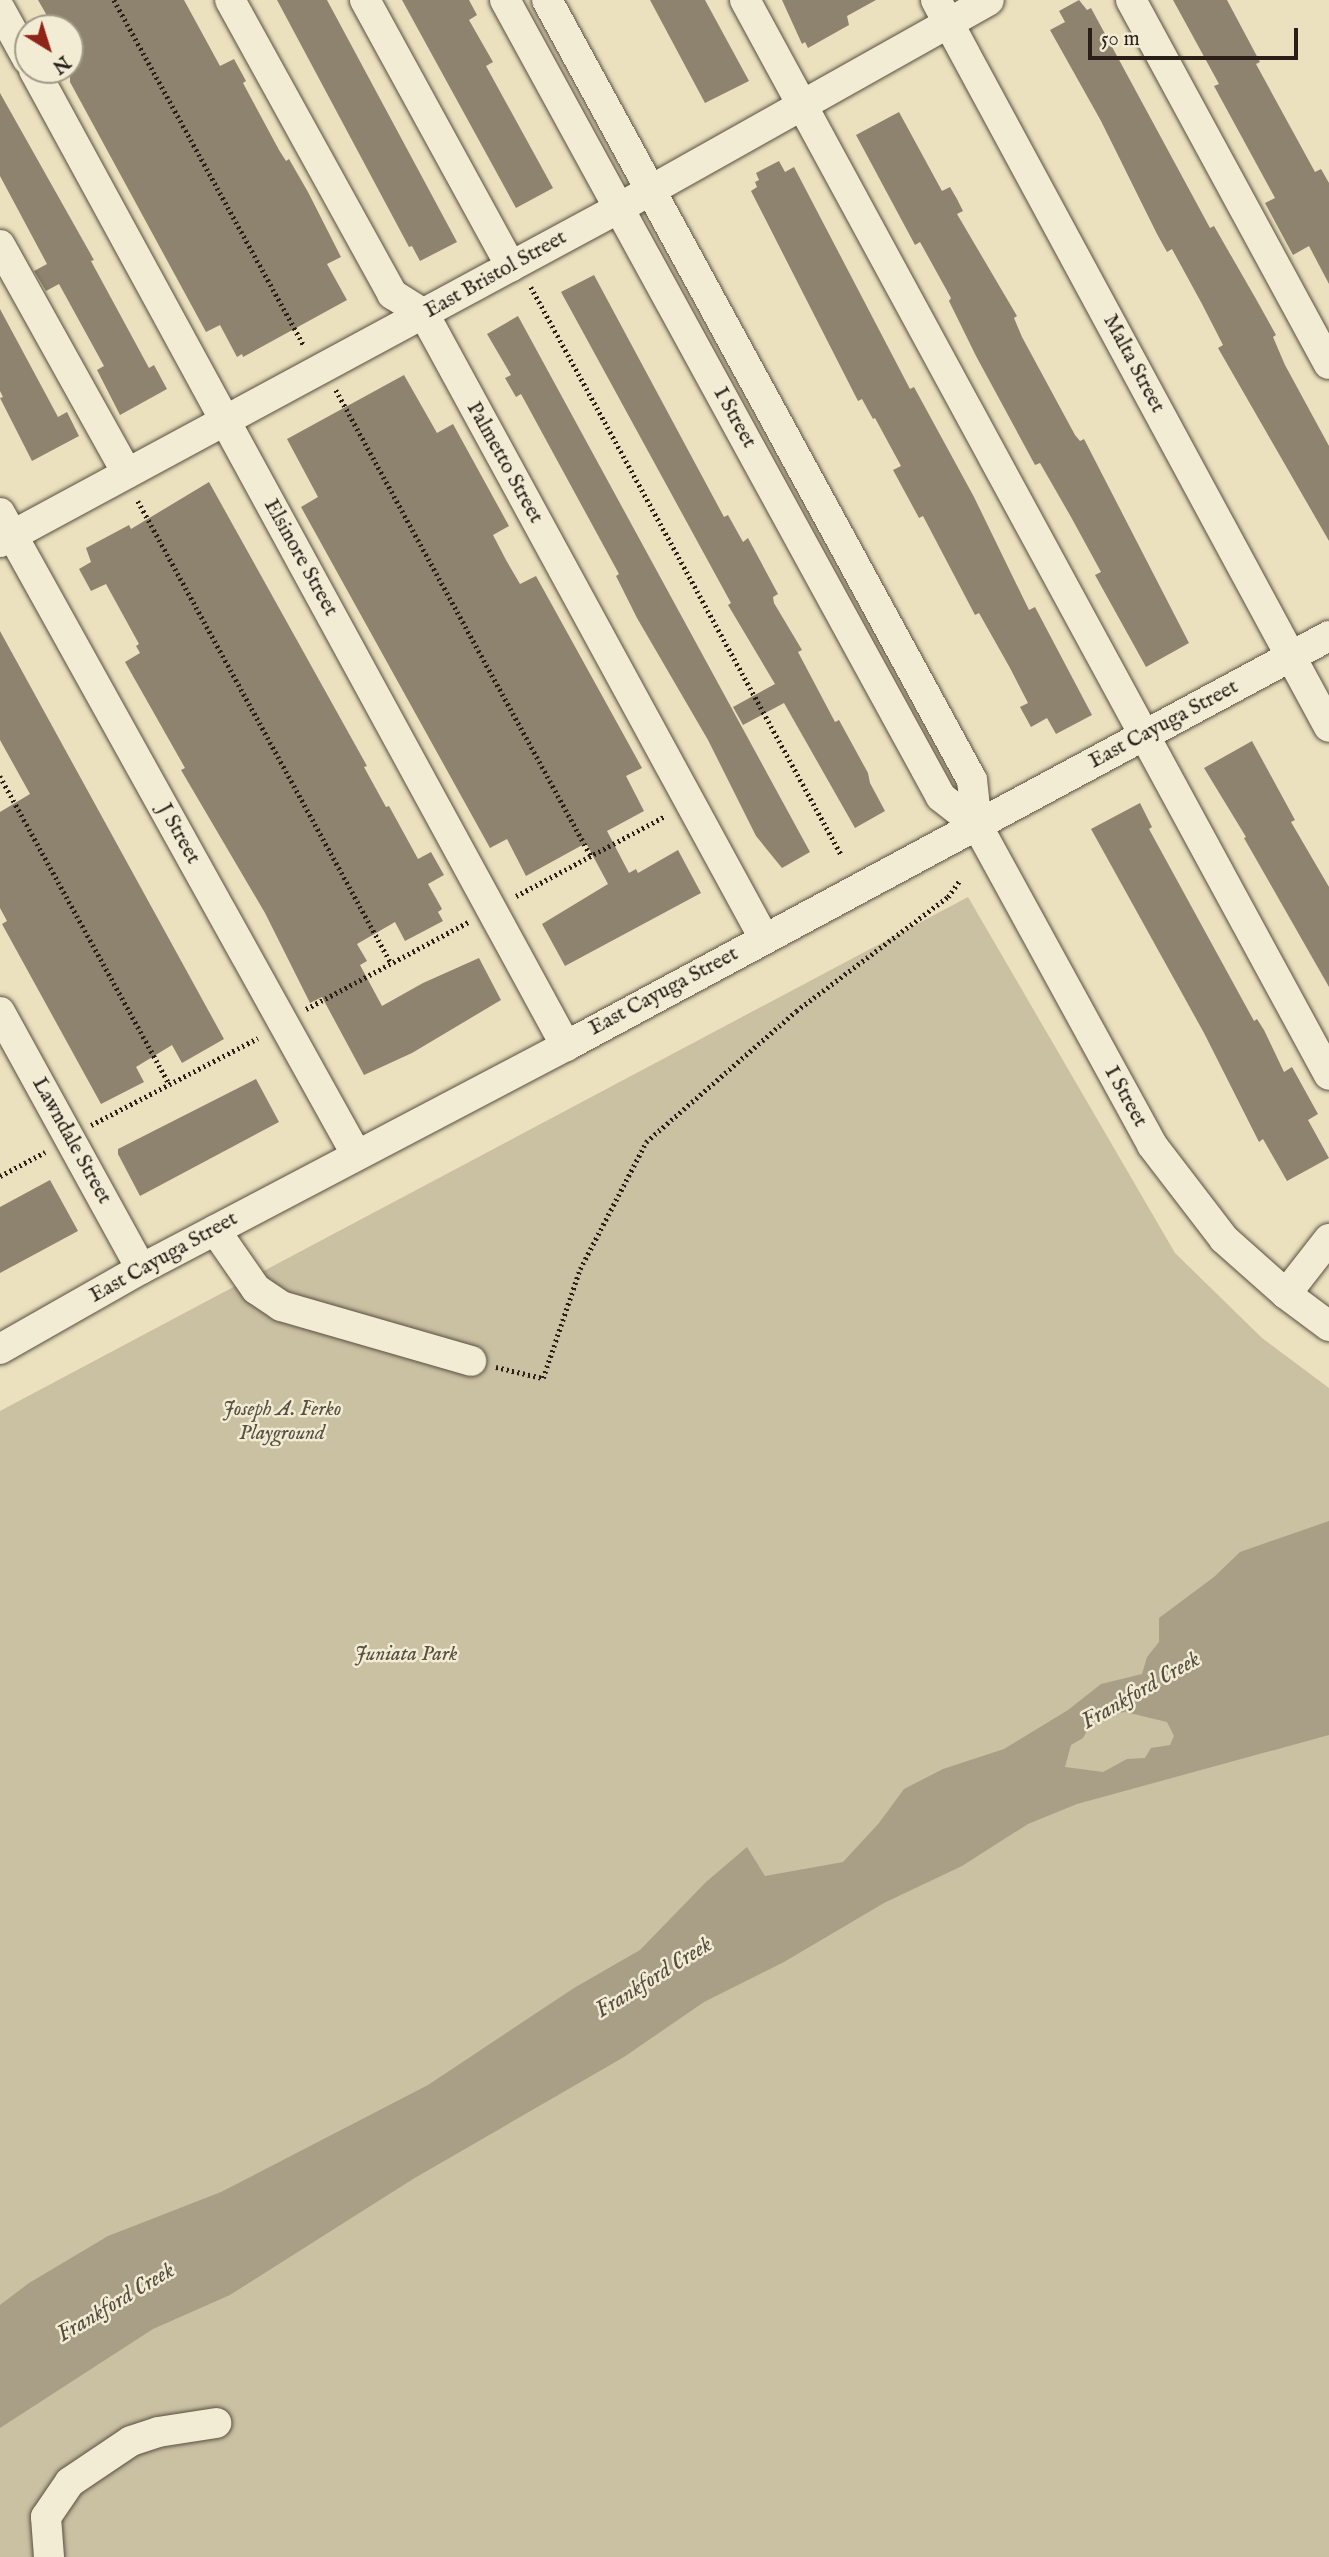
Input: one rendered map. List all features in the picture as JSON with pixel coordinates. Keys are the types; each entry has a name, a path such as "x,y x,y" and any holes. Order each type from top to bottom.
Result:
{"street":[{"name":"Palmetto Street","path":"230,0 392,294 424,314 764,938"},
{"path":"365,0 521,276"},
{"name":"I Street","path":"505,0 941,797 977,825"},
{"name":"I Street","path":"547,0 972,780 977,825 1152,1145 1224,1239 1286,1294 1329,1326"},
{"path":"745,0 1329,1075"},
{"name":"East Bristol Street","path":"4,530 132,486 226,420 424,314 521,276 619,208 803,104 942,11 989,0"},
{"path":"1131,0 1329,364"},
{"path":"0,9 14,34"},
{"name":"Malta Street","path":"942,11 1329,727"},
{"name":"Elsinore Street","path":"42,84 566,1046"},
{"path":"0,245 132,486"},
{"name":"J Street","path":"4,530 356,1154"},
{"name":"East Cayuga Street","path":"0,1349 141,1269 566,1046 1329,636"},
{"name":"Lawndale Street","path":"0,1012 141,1269"},
{"path":"215,1230 256,1289 281,1306 471,1361"},
{"path":"1286,1294 1329,1239"},
{"path":"49,2557 46,2517 70,2482 131,2441 158,2432 216,2423"}],"path":[{"path":"114,0 304,345"},
{"path":"521,276 842,856"},
{"path":"336,390 591,856"},
{"path":"132,486 391,963"},
{"path":"0,776 169,1084"},
{"path":"508,900 672,812"},
{"path":"471,1361 542,1378 580,1269 646,1142 796,1011 948,897 960,880"},
{"path":"303,1011 475,919"},
{"path":"86,1128 258,1038"},
{"path":"0,1176 52,1148"}],"green space":[{"path":"968,897 1175,1253 1262,1338 1329,1388 1329,2557 0,2557 0,1411"}],"water":[{"name":"Frankford Creek","path":"1329,1521 1329,1735 1077,1804 1028,1824 962,1866 884,1903 784,1962 704,2002 624,2057 413,2179 230,2295 153,2329 0,2428 0,2305 29,2283 108,2236 221,2192 428,2085 574,1988 640,1950 706,1882 747,1847 765,1876 843,1862 879,1823 904,1789 943,1769 1004,1749 1068,1710 1101,1684 1142,1674 1147,1657 1159,1642 1159,1618 1214,1577 1240,1552","holes":["1125,1712 1167,1722 1174,1736 1170,1745 1151,1748 1145,1758 1127,1759 1103,1772 1065,1767 1071,1745 1083,1738 1095,1717"]}],"building":[{"path":"38,0 184,0 220,66 234,59 246,81 243,83 279,150 286,161 289,159 308,192 341,257 327,264 347,300 243,357 242,354 237,357 220,325 206,332 71,84 84,84 84,14 46,14"},
{"path":"277,0 327,0 457,242 420,261 412,246 409,247"},
{"path":"402,0 469,0 477,15 469,20 493,62 486,66 553,188 516,208"},
{"path":"650,0 705,0 749,81 705,103"},
{"path":"782,0 876,0 847,16 849,25 808,48 805,42 802,44"},
{"path":"1079,0 1087,10 1091,8 1210,228 1214,226 1256,299 1276,335 1273,337 1285,365 1329,446 1329,541 1218,348 1223,345 1202,304 1172,249 1167,252 1157,234 1101,121 1050,30 1065,22 1059,11"},
{"path":"1173,0 1227,0 1260,62 1256,64 1315,172 1321,169 1329,183 1329,284 1309,246 1293,255 1265,203 1275,198 1214,86 1219,84"},
{"path":"0,93 94,260 91,261 149,368 154,365 167,389 120,415 97,370 104,366 59,284 46,291 34,271 47,264 0,176"},
{"path":"899,112 942,191 950,187 957,199 963,211 957,214 1017,316 1014,318 1022,337 1075,435 1080,441 1084,439 1189,643 1146,667 1095,575 1101,572 1040,463 1035,465 976,356 949,301 951,298 920,242 915,245 856,135"},
{"path":"779,161 785,172 794,167 910,389 914,387 974,497 1029,610 1035,607 1092,715 1056,734 1047,718 1031,727 1020,707 1028,703 1010,668 979,613 975,615 923,516 919,518 893,470 901,466 875,418 873,419 862,399 858,401 751,191 757,187 755,182 759,180 756,173"},
{"path":"594,275 724,517 728,515 743,542 748,538 778,594 773,597 774,603 802,650 798,652 835,722 839,720 868,773 870,783 885,811 855,828 784,703 743,725 733,707 775,684 728,605 731,603 561,292"},
{"path":"0,309 58,417 67,412 79,436 32,461 0,398 3,397 0,391"},
{"path":"518,316 810,852 782,868 756,836 708,740 637,618 616,576 619,574 521,394 516,397 505,378 511,375 487,334"},
{"path":"404,375 437,433 453,424 509,526 493,535 506,560 520,584 536,576 642,768 626,776 644,811 607,831 629,873 636,869 638,873 678,850 701,893 565,966 542,924 608,884 586,843 526,876 507,839 490,848 301,507 318,497 287,439"},
{"path":"209,482 367,766 364,767 386,807 389,806 418,859 431,852 444,875 428,884 442,909 438,912 443,921 405,941 395,922 357,944 367,961 360,965 382,1006 423,983 479,958 501,1000 412,1053 364,1075 322,997 310,1003 265,913 181,770 185,768 125,662 140,653 136,646 139,644 106,584 91,591 79,569 91,562 86,548 129,525 131,529"},
{"path":"0,631 224,1039 182,1063 172,1045 136,1067 144,1082 101,1104 2,924 7,921 0,908 0,812 30,794 0,740"},
{"path":"1252,741 1295,820 1291,822 1329,887 1329,987 1244,838 1246,837 1204,768"},
{"path":"1140,803 1152,827 1149,829 1254,1021 1257,1019 1264,1030 1284,1072 1292,1067 1318,1114 1308,1120 1329,1158 1287,1181 1263,1139 1259,1142 1204,1033 1091,829"},
{"path":"256,1079 279,1122 140,1196 118,1154 118,1149"},
{"path":"50,1180 78,1231 0,1273 0,1207"}],"park label":[{"name":"Joseph A. Ferko Playground","path":"282,1422"},
{"name":"Juniata Park","path":"406,1655"}]}
